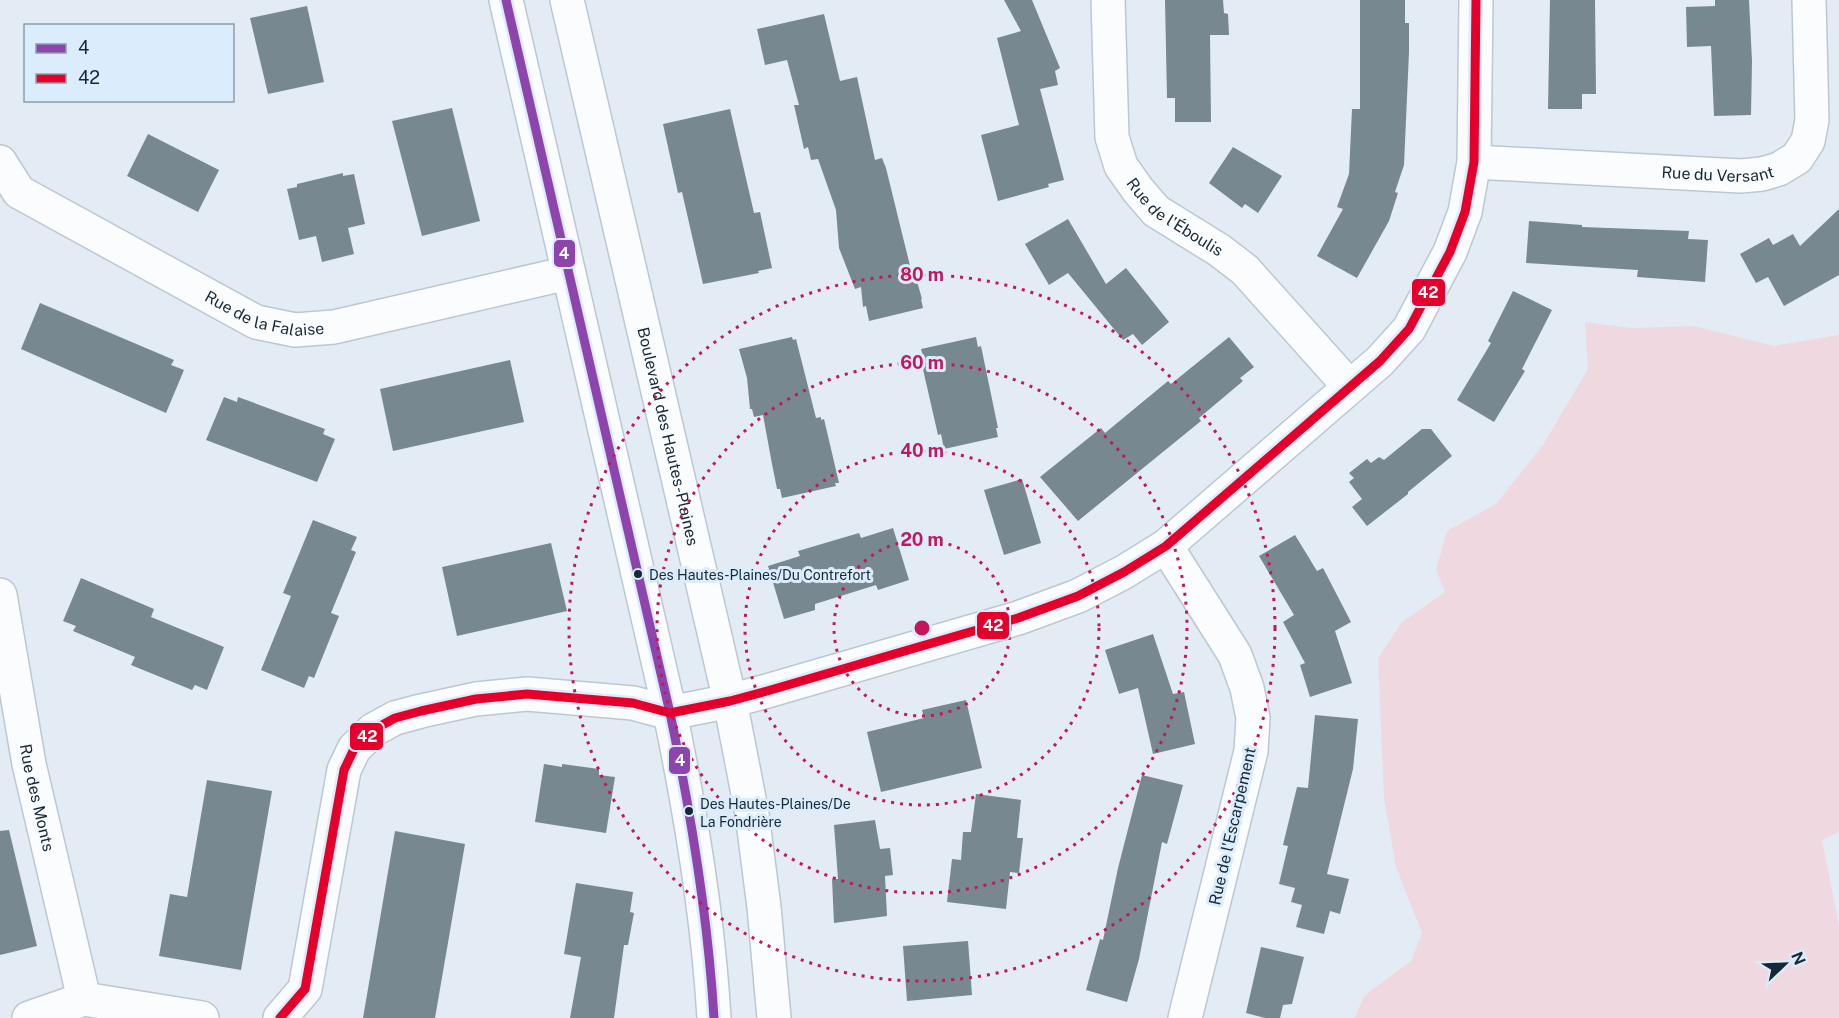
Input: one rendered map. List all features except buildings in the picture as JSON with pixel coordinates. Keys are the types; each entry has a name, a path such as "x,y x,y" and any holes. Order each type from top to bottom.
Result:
{"street":[{"path":"506,0 688,798 710,955 714,1018"},
{"name":"Boulevard des Hautes-Plaines","path":"567,0 730,701 752,814 764,907 774,1018"},
{"name":"Rue de l'Éboulis","path":"1108,0 1112,137 1121,166 1156,211 1219,250 1245,270 1349,386"},
{"path":"280,1018 305,989 344,770 354,749 373,730 395,718 476,699 527,694 633,703 670,712 730,701 1018,618 1078,596 1124,572 1166,546 1380,361 1408,329 1431,290 1450,252 1465,212 1474,162 1476,0"},
{"name":"Rue du Versant","path":"1474,162 1741,176 1762,174 1779,169 1797,158 1808,141 1812,120 1809,0"},
{"name":"Rue de la Falaise","path":"0,162 9,194 256,322 295,330 334,327 568,273"},
{"name":"Rue de l'Escarpement","path":"1166,546 1235,656 1247,688 1253,718 1251,751 1185,1018"},
{"name":"Rue des Monts","path":"0,595 28,755 84,999"},
{"path":"29,1018 84,999 202,1018"}],"shaded area":[{"path":"1585,322 1631,328 1694,326 1774,346 1839,335 1839,832 1822,840 1839,926 1839,1018 1354,1018 1365,995 1411,961 1422,933 1396,867 1384,799 1378,658 1402,622 1445,592 1436,570 1447,531 1496,504 1543,445 1588,369"}],"transit line":[{"name":"4","path":"506,0 670,713 698,865 708,941 714,1018"},
{"name":"42","path":"280,1018 305,989 344,770 354,749 373,730 395,718 476,699 527,694 633,703 670,713 730,701 1018,618 1078,596 1124,572 1166,546 1380,361 1409,329 1450,252 1465,212 1474,162 1476,0"}],"place":[{"name":"Des Hautes-Plaines/Du Contrefort","path":"638,574"},
{"name":"Des Hautes-Plaines/De La Fondrière","path":"689,811"}]}
